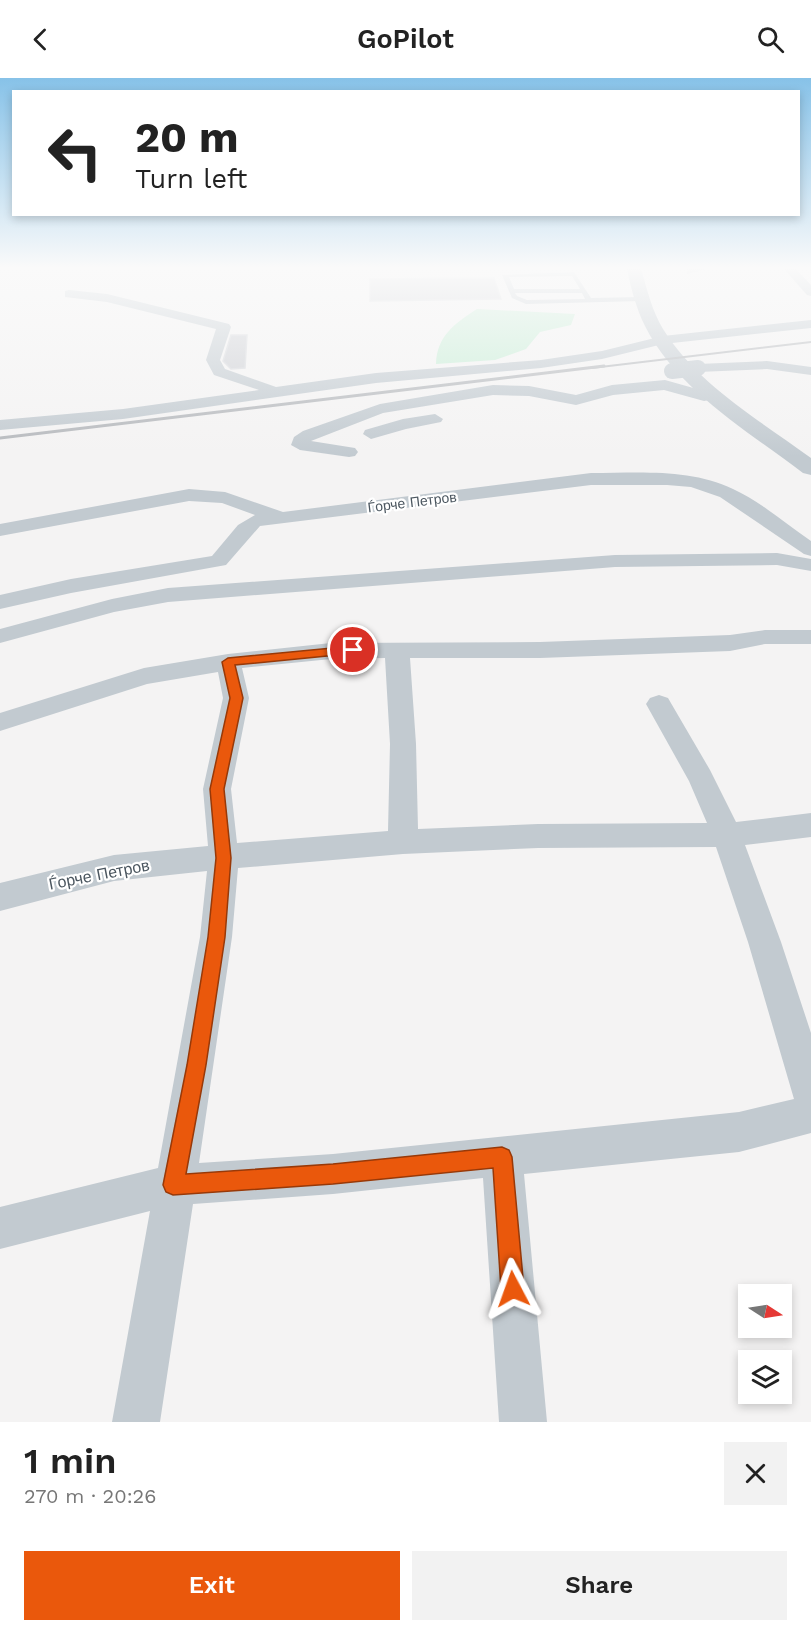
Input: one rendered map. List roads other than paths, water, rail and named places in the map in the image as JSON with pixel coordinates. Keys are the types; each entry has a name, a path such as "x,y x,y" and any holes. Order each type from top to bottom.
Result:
{"street":[{"path":"222,332 213,360 219,372 279,391"},
{"path":"659,332 663,340 714,395 811,468"},
{"path":"0,425 123,414 376,378 541,364 602,356 663,340 740,332"},
{"path":"609,377 698,368 767,365 811,371"},
{"path":"349,453 308,447 300,445 300,441 380,409 512,389 563,399 588,398 612,390 645,385 665,385 695,394 714,395"},
{"path":"502,406 549,404 563,399"},
{"path":"371,434 403,424 453,416"},
{"name":"Ѓорче Петров","path":"0,530 144,501 189,495 225,498 280,517 439,500 519,487 591,479 667,480 694,482 727,493 811,550"},
{"path":"0,602 70,586 219,561 230,552 245,527 255,521 280,517"},
{"path":"0,636 147,599 249,588 615,561 777,559 811,565"},
{"path":"147,599 152,573"},
{"path":"0,722 144,676 228,662 331,651 540,650 730,643 765,637 811,637"},
{"path":"397,650 404,744 403,842"},
{"path":"136,1422 173,1185 197,1065 216,937 224,858 217,789 236,698 228,662"},
{"path":"659,704 707,790 726,835 776,975 811,1094"},
{"name":"Ѓорче Петров","path":"0,897 114,868 403,842 538,836 726,835 811,825"},
{"path":"0,1228 173,1185 333,1174 739,1132 811,1114"},
{"path":"502,1157 523,1422"}],"railway":[{"path":"592,368 811,342"},
{"path":"0,438 604,366"}]}
